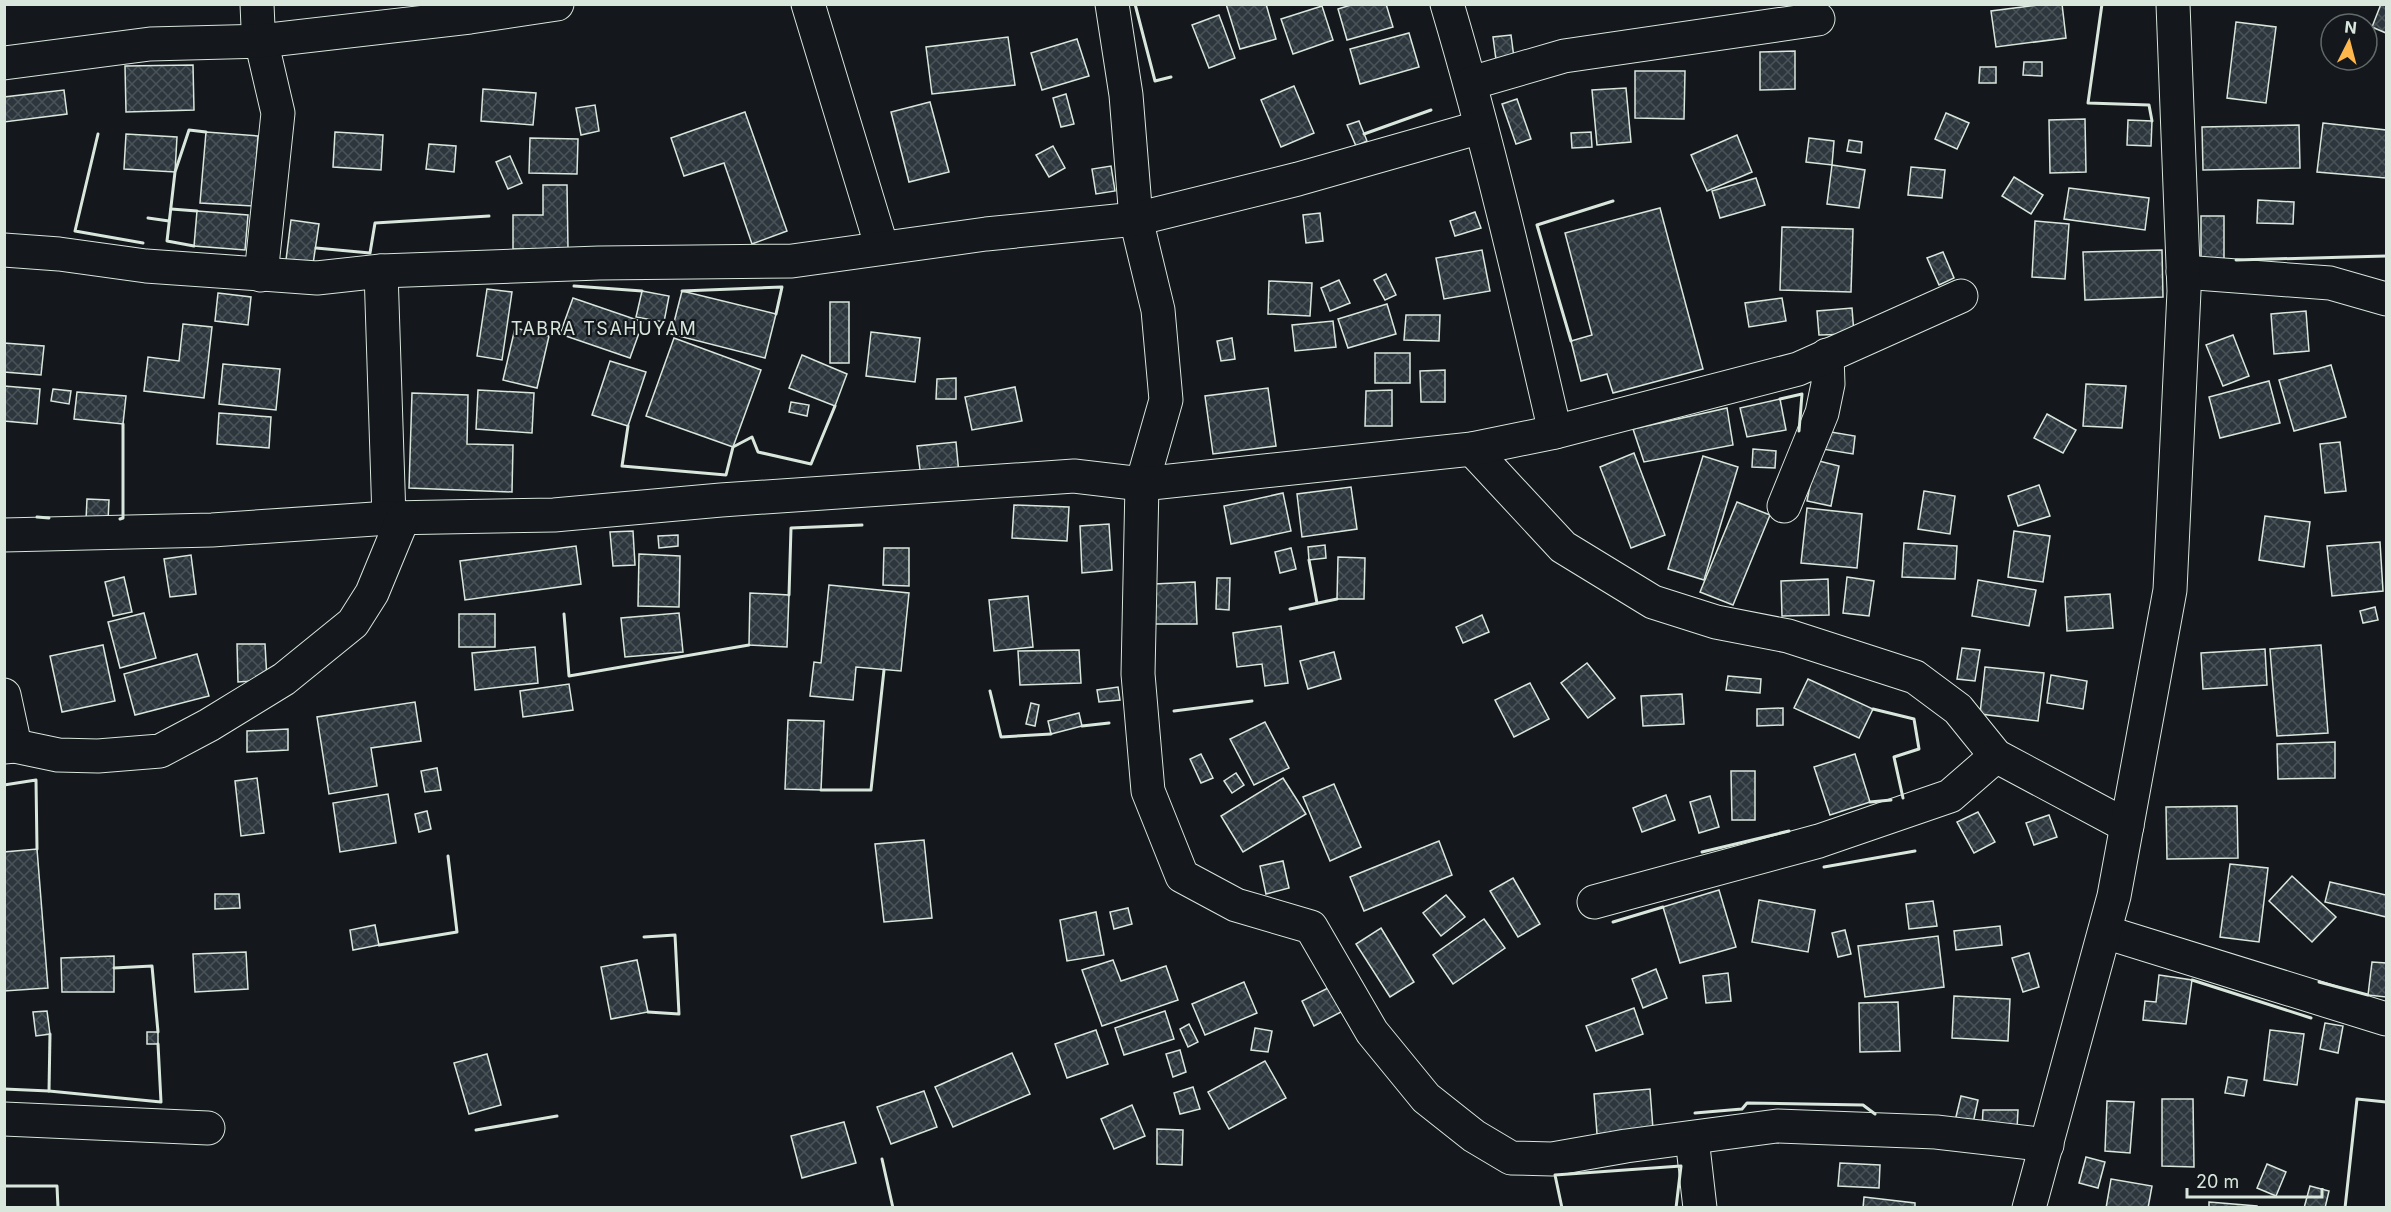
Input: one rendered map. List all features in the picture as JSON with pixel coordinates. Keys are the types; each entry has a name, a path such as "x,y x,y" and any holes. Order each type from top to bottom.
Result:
{"street":[{"path":"257,4 261,41 278,113 261,274"},
{"path":"4,63 150,44 261,41 470,17 557,4"},
{"path":"808,4 882,248"},
{"path":"1112,4 1126,94 1136,219 1158,310 1166,400 1142,484 1138,675 1148,791 1182,876 1236,905 1311,927 1372,1032 1426,1098 1474,1136 1511,1158 1552,1159 1777,1126 1936,1132 2048,1144"},
{"path":"1447,4 1471,83 1515,258 1555,432"},
{"path":"2029,1208 2114,896 2170,590 2184,291 2173,4"},
{"path":"1471,83 1564,56 1818,19"},
{"path":"4,250 59,254 146,266 317,278 381,271 599,263 792,261 986,234 1136,219 1298,179 1481,127"},
{"path":"4,695 10,746 68,755 98,756 160,751 284,679 353,623 372,593 396,518 381,271"},
{"path":"2183,272 2330,283 2386,299"},
{"path":"4,535 212,530 396,518 554,515 721,500 1074,476 1142,484 1472,449 1555,432 1798,369 1961,296"},
{"path":"1784,506 1822,413 1828,384 1827,355"},
{"path":"1472,449 1563,546 1653,603 1716,622 1788,636 1916,677 1958,709 1996,756 2127,826"},
{"path":"1594,902 1819,841 1950,796 1996,756"},
{"path":"2105,932 2386,1019"},
{"path":"4,1119 208,1128"},
{"path":"1692,1138 1700,1208"}],"building":[{"path":"1226,4 1266,4 1276,39 1240,49"},
{"path":"1354,4 1386,4 1393,27 1347,40 1338,9"},
{"path":"2062,4 2066,38 1996,47 1991,11"},
{"path":"2381,4 2386,4 2386,33 2379,30 2378,12"},
{"path":"1322,6 1333,40 1293,54 1281,19"},
{"path":"1219,15 1235,58 1209,68 1192,25"},
{"path":"2236,22 2276,27 2266,103 2227,98"},
{"path":"1409,33 1419,67 1360,84 1350,49"},
{"path":"1511,35 1514,58 1496,60 1493,37"},
{"path":"1008,37 1015,85 932,94 926,47"},
{"path":"1077,39 1089,76 1042,90 1031,53"},
{"path":"1795,51 1795,89 1760,90 1760,52"},
{"path":"2024,62 2042,62 2042,76 2023,75"},
{"path":"193,65 194,110 126,112 125,66"},
{"path":"1980,67 1996,67 1996,83 1979,83"},
{"path":"1635,71 1685,71 1684,119 1635,118"},
{"path":"1294,86 1314,133 1281,147 1261,100"},
{"path":"1626,88 1631,142 1597,145 1592,90"},
{"path":"483,89 536,93 533,125 481,121"},
{"path":"64,90 67,114 4,122 4,97"},
{"path":"1066,94 1074,124 1061,127 1053,98"},
{"path":"1517,99 1531,139 1516,144 1502,104"},
{"path":"930,102 949,172 909,182 891,112"},
{"path":"595,105 599,131 581,135 576,108"},
{"path":"745,112 787,231 752,244 724,163 684,176 671,138"},
{"path":"1946,113 1969,123 1957,149 1935,139"},
{"path":"2085,119 2086,172 2050,173 2049,120"},
{"path":"2128,120 2152,121 2151,146 2127,145"},
{"path":"1359,121 1367,141 1356,146 1347,125"},
{"path":"2323,123 2386,130 2386,178 2317,172"},
{"path":"2299,125 2300,168 2203,170 2202,127"},
{"path":"206,132 258,136 253,206 200,203"},
{"path":"335,132 383,135 381,170 333,167"},
{"path":"1591,132 1592,147 1572,148 1571,133"},
{"path":"126,134 177,137 175,172 124,169"},
{"path":"1737,135 1752,172 1707,191 1691,155"},
{"path":"530,138 578,139 577,174 529,173"},
{"path":"1809,138 1834,141 1832,165 1806,162"},
{"path":"1849,140 1862,142 1861,153 1847,151"},
{"path":"429,144 456,146 454,172 426,169"},
{"path":"1053,146 1065,168 1049,177 1036,155"},
{"path":"510,156 522,183 508,189 496,162"},
{"path":"1832,165 1865,170 1859,208 1827,204"},
{"path":"1111,166 1115,191 1096,194 1092,169"},
{"path":"1911,167 1945,170 1942,198 1908,195"},
{"path":"2014,177 2043,195 2031,214 2002,196"},
{"path":"1756,178 1765,205 1720,218 1712,191"},
{"path":"543,185 567,185 568,249 513,249 513,215 543,215"},
{"path":"2069,188 2149,198 2145,230 2064,219"},
{"path":"2258,200 2294,202 2293,224 2257,223"},
{"path":"1660,208 1703,369 1613,393 1607,374 1581,381 1571,341 1592,335 1565,233"},
{"path":"197,211 248,215 245,250 194,246"},
{"path":"1475,212 1481,228 1455,236 1450,221"},
{"path":"1320,213 1323,241 1306,243 1303,215"},
{"path":"2201,216 2224,216 2224,260 2201,260"},
{"path":"291,220 319,224 313,264 286,260"},
{"path":"2035,221 2069,224 2065,279 2032,277"},
{"path":"1782,227 1853,229 1851,292 1780,290"},
{"path":"1482,250 1490,291 1444,299 1436,258"},
{"path":"2162,250 2163,297 2085,300 2083,252"},
{"path":"1943,252 1954,278 1939,285 1927,258"},
{"path":"1386,274 1396,295 1385,300 1374,280"},
{"path":"1339,280 1350,303 1330,311 1321,288"},
{"path":"1269,281 1312,283 1310,316 1268,314"},
{"path":"487,289 512,292 502,360 477,356"},
{"path":"642,291 669,296 664,322 636,317"},
{"path":"682,291 776,314 765,358 671,334"},
{"path":"218,293 251,297 248,325 215,321"},
{"path":"573,298 643,322 630,358 560,334"},
{"path":"1782,298 1786,321 1749,327 1745,303"},
{"path":"830,302 849,302 849,363 830,363"},
{"path":"1387,304 1396,334 1348,348 1338,319"},
{"path":"1852,308 1854,334 1819,335 1817,311"},
{"path":"2306,311 2309,351 2274,354 2271,314"},
{"path":"1406,315 1440,315 1439,341 1404,340"},
{"path":"1333,321 1336,347 1295,351 1292,325"},
{"path":"183,324 212,327 204,398 144,391 148,357 179,361"},
{"path":"515,328 549,336 537,388 503,380"},
{"path":"871,332 920,338 915,382 866,376"},
{"path":"2233,335 2249,376 2223,386 2206,345"},
{"path":"674,338 761,370 733,447 646,416"},
{"path":"1232,338 1235,359 1221,361 1217,341"},
{"path":"4,343 44,346 41,375 4,372"},
{"path":"1375,353 1410,353 1410,383 1375,383"},
{"path":"802,355 847,374 835,406 789,388"},
{"path":"610,361 646,372 628,426 592,415"},
{"path":"223,364 280,369 276,410 219,404"},
{"path":"2331,365 2346,417 2294,431 2279,380"},
{"path":"1445,370 1445,402 1421,402 1420,371"},
{"path":"956,378 956,399 936,399 937,379"},
{"path":"2269,381 2280,423 2220,438 2209,397"},
{"path":"2086,384 2126,386 2122,428 2083,426"},
{"path":"4,386 40,389 37,424 4,421"},
{"path":"1015,387 1022,421 972,430 965,397"},
{"path":"1268,388 1276,446 1213,454 1205,396"},
{"path":"53,389 71,391 69,404 51,401"},
{"path":"478,390 534,393 532,433 476,429"},
{"path":"1392,390 1392,426 1365,426 1366,391"},
{"path":"77,392 126,396 123,424 74,419"},
{"path":"412,393 468,395 467,444 513,445 512,492 409,488"},
{"path":"1780,399 1786,430 1747,437 1740,408"},
{"path":"791,402 809,405 807,416 789,412"},
{"path":"1727,408 1733,445 1644,462 1633,429"},
{"path":"219,413 271,417 269,448 217,444"},
{"path":"2047,414 2076,430 2063,453 2034,438"},
{"path":"1825,431 1855,436 1853,454 1822,449"},
{"path":"956,442 959,474 921,477 917,446"},
{"path":"2340,442 2346,491 2325,493 2320,444"},
{"path":"1753,449 1776,451 1775,468 1752,467"},
{"path":"1634,453 1665,535 1631,548 1600,467"},
{"path":"1703,456 1738,467 1704,580 1668,569"},
{"path":"1815,460 1839,466 1831,506 1807,501"},
{"path":"2039,485 2050,516 2018,526 2008,496"},
{"path":"1351,487 1357,529 1302,537 1297,494"},
{"path":"1924,491 1955,496 1950,534 1918,529"},
{"path":"1283,493 1291,531 1231,544 1224,506"},
{"path":"87,499 109,500 108,520 86,520"},
{"path":"1737,502 1770,515 1733,605 1700,592"},
{"path":"1014,505 1069,507 1067,541 1012,538"},
{"path":"1807,508 1862,514 1857,568 1801,563"},
{"path":"2265,516 2310,522 2304,567 2259,560"},
{"path":"1109,524 1112,570 1082,573 1080,526"},
{"path":"633,531 635,565 613,566 610,532"},
{"path":"2014,531 2050,536 2043,582 2008,577"},
{"path":"678,535 678,546 659,548 658,536"},
{"path":"2380,542 2383,591 2332,596 2327,546"},
{"path":"1904,543 1957,546 1955,579 1902,577"},
{"path":"1325,545 1326,558 1309,560 1308,547"},
{"path":"576,546 581,584 465,600 460,561"},
{"path":"884,548 909,548 909,586 883,585"},
{"path":"1291,548 1296,569 1280,573 1275,552"},
{"path":"639,554 680,556 679,607 638,606"},
{"path":"191,555 196,594 170,597 164,559"},
{"path":"1338,557 1365,558 1364,599 1337,599"},
{"path":"124,577 132,612 113,616 105,582"},
{"path":"1847,577 1874,581 1869,616 1843,613"},
{"path":"1217,578 1230,578 1229,610 1216,609"},
{"path":"1828,579 1829,615 1782,616 1781,581"},
{"path":"1978,580 2036,590 2029,626 1972,616"},
{"path":"1195,582 1197,624 1155,624 1154,584"},
{"path":"829,585 909,593 901,671 856,667 853,700 810,696 814,662 821,663"},
{"path":"750,593 789,595 787,647 749,645"},
{"path":"2110,594 2113,628 2067,631 2065,597"},
{"path":"1028,596 1033,647 994,651 989,600"},
{"path":"2375,607 2378,620 2363,623 2360,611"},
{"path":"144,613 156,658 120,668 108,622"},
{"path":"679,613 683,652 625,657 621,618"},
{"path":"459,614 495,614 495,647 459,647"},
{"path":"1482,615 1489,632 1463,643 1456,627"},
{"path":"1281,626 1288,683 1265,686 1262,664 1237,667 1233,633"},
{"path":"237,644 265,644 267,680 238,682"},
{"path":"103,645 115,701 62,712 50,656"},
{"path":"2321,645 2328,733 2277,736 2270,649"},
{"path":"535,647 538,683 475,690 472,653"},
{"path":"1962,648 1980,650 1975,681 1957,679"},
{"path":"2265,649 2267,685 2203,689 2201,653"},
{"path":"1079,650 1081,683 1020,685 1018,651"},
{"path":"1334,652 1341,679 1308,689 1300,661"},
{"path":"197,654 209,696 135,715 124,674"},
{"path":"1587,663 1615,698 1588,718 1561,683"},
{"path":"1985,667 2044,673 2038,721 1980,714"},
{"path":"2051,675 2087,681 2083,709 2047,703"},
{"path":"1728,676 1761,679 1760,693 1726,690"},
{"path":"1808,679 1873,709 1859,738 1794,708"},
{"path":"1530,683 1549,719 1514,737 1495,700"},
{"path":"569,684 573,710 523,717 520,691"},
{"path":"1118,687 1120,700 1099,702 1097,690"},
{"path":"1682,694 1684,724 1643,726 1641,696"},
{"path":"415,702 421,741 371,748 377,786 329,794 317,717"},
{"path":"1031,703 1039,705 1035,726 1026,724"},
{"path":"1783,708 1783,725 1757,726 1757,709"},
{"path":"1079,713 1082,726 1051,734 1048,721"},
{"path":"788,720 824,721 821,790 785,789"},
{"path":"1265,722 1289,768 1254,785 1230,739"},
{"path":"288,729 288,750 247,752 247,731"},
{"path":"2335,742 2335,778 2278,779 2277,744"},
{"path":"1201,754 1213,778 1201,783 1190,759"},
{"path":"1855,754 1870,802 1830,815 1814,767"},
{"path":"437,768 441,790 425,792 421,771"},
{"path":"1731,771 1755,771 1755,820 1732,820"},
{"path":"1236,773 1244,785 1232,793 1224,781"},
{"path":"257,778 264,833 241,836 235,781"},
{"path":"1283,778 1306,814 1243,852 1221,816"},
{"path":"1334,784 1361,847 1330,861 1303,797"},
{"path":"388,794 396,843 340,852 333,803"},
{"path":"1666,795 1675,820 1642,832 1633,808"},
{"path":"1710,796 1719,827 1699,833 1690,802"},
{"path":"2237,806 2238,858 2167,859 2166,807"},
{"path":"427,811 431,829 419,832 415,814"},
{"path":"1978,812 1995,842 1974,853 1957,822"},
{"path":"2049,815 2057,837 2034,845 2026,823"},
{"path":"924,840 932,918 884,922 875,844"},
{"path":"1439,841 1452,875 1364,911 1350,877"},
{"path":"37,849 48,988 4,991 4,852"},
{"path":"1283,861 1289,888 1266,894 1260,866"},
{"path":"2230,864 2268,868 2259,942 2220,937"},
{"path":"2292,876 2336,917 2312,942 2269,901"},
{"path":"1513,878 1540,924 1518,937 1490,891"},
{"path":"2330,882 2386,895 2386,917 2325,902"},
{"path":"1719,890 1736,947 1680,963 1663,907"},
{"path":"215,894 239,894 240,908 215,909"},
{"path":"1446,895 1465,917 1441,936 1423,913"},
{"path":"1759,900 1815,910 1808,952 1752,942"},
{"path":"1933,901 1937,926 1909,929 1906,904"},
{"path":"1128,908 1132,924 1114,929 1110,912"},
{"path":"1096,912 1104,955 1067,961 1060,920"},
{"path":"1484,919 1505,948 1453,984 1433,955"},
{"path":"375,925 379,945 353,950 350,930"},
{"path":"2000,926 2002,945 1956,950 1954,931"},
{"path":"1381,928 1414,982 1390,997 1356,944"},
{"path":"1845,930 1851,954 1838,957 1832,933"},
{"path":"1938,936 1944,987 1865,997 1858,946"},
{"path":"246,952 248,989 195,992 193,954"},
{"path":"2029,953 2039,987 2023,992 2012,958"},
{"path":"114,956 114,992 62,992 61,958"},
{"path":"637,960 648,1012 611,1019 601,967"},
{"path":"1113,960 1121,981 1166,966 1178,1000 1102,1026 1082,970"},
{"path":"2372,962 2386,963 2386,997 2368,995"},
{"path":"1656,969 1667,998 1643,1008 1632,979"},
{"path":"1728,973 1731,1001 1706,1003 1703,976"},
{"path":"2159,975 2192,980 2186,1024 2143,1020 2145,1001 2156,1002"},
{"path":"1244,982 1257,1013 1205,1035 1192,1004"},
{"path":"1330,987 1343,1011 1314,1026 1302,1001"},
{"path":"1954,996 2010,999 2008,1041 1952,1038"},
{"path":"1898,1002 1900,1051 1860,1052 1859,1003"},
{"path":"1634,1008 1643,1034 1596,1051 1586,1026"},
{"path":"47,1011 50,1034 36,1036 33,1012"},
{"path":"1165,1011 1174,1039 1124,1055 1115,1028"},
{"path":"2325,1023 2343,1026 2338,1053 2320,1049"},
{"path":"1189,1024 1198,1042 1188,1047 1180,1029"},
{"path":"1255,1028 1272,1031 1268,1052 1251,1050"},
{"path":"1096,1030 1108,1064 1067,1078 1055,1044"},
{"path":"2270,1030 2304,1034 2297,1085 2264,1080"},
{"path":"147,1032 158,1032 158,1044 147,1044"},
{"path":"1180,1050 1186,1072 1173,1077 1166,1054"},
{"path":"1012,1053 1030,1094 953,1127 935,1087"},
{"path":"487,1054 501,1105 469,1114 454,1063"},
{"path":"1265,1061 1286,1098 1229,1129 1208,1092"},
{"path":"2228,1077 2247,1080 2244,1096 2225,1093"},
{"path":"1193,1087 1200,1109 1180,1114 1174,1093"},
{"path":"1650,1089 1653,1129 1597,1134 1594,1094"},
{"path":"924,1091 937,1127 891,1144 877,1107"},
{"path":"1961,1096 1978,1100 1972,1128 1954,1125"},
{"path":"2162,1099 2193,1099 2194,1167 2162,1166"},
{"path":"2107,1101 2134,1102 2130,1153 2105,1151"},
{"path":"1132,1105 1145,1136 1114,1149 1101,1119"},
{"path":"1983,1110 2018,1110 2017,1129 1982,1129"},
{"path":"844,1122 856,1163 802,1178 791,1136"},
{"path":"1157,1129 1183,1130 1182,1165 1157,1164"},
{"path":"2086,1157 2105,1162 2098,1188 2079,1183"},
{"path":"1840,1163 1880,1165 1879,1188 1838,1186"},
{"path":"2267,1164 2286,1172 2276,1196 2257,1188"},
{"path":"2111,1179 2152,1186 2148,1208 2106,1208"},
{"path":"2310,1186 2329,1191 2325,1208 2304,1208"},
{"path":"1864,1197 1915,1203 1915,1208 1863,1208"},
{"path":"2209,1202 2257,1206 2257,1208 2209,1208"}],"wall":[{"path":"1135,4 1155,81 1171,77"},
{"path":"2102,4 2088,103 2149,105 2152,121"},
{"path":"1364,134 1431,110"},
{"path":"194,246 167,241 175,172 189,130 206,132"},
{"path":"98,134 75,231 143,243"},
{"path":"1571,341 1537,225 1613,201"},
{"path":"171,209 197,211"},
{"path":"316,248 370,253 375,223 489,216"},
{"path":"148,218 169,221"},
{"path":"2236,260 2386,256"},
{"path":"574,286 642,291"},
{"path":"682,291 782,287 776,314"},
{"path":"1780,399 1802,394 1799,431"},
{"path":"628,426 622,466 726,475 733,447 752,437 758,452 811,464 835,406"},
{"path":"120,519 123,518 123,424"},
{"path":"37,517 49,518"},
{"path":"789,595 791,528 862,525"},
{"path":"1309,560 1317,603"},
{"path":"1290,609 1337,599"},
{"path":"564,614 569,676 749,645"},
{"path":"821,790 871,790 884,670"},
{"path":"990,691 1001,737 1051,734"},
{"path":"1174,711 1252,701"},
{"path":"1873,709 1914,719 1919,749 1894,757 1903,798"},
{"path":"1082,726 1109,723"},
{"path":"4,785 36,780 37,849"},
{"path":"1870,802 1891,800"},
{"path":"1702,852 1789,831"},
{"path":"1824,867 1915,851"},
{"path":"379,945 457,932 448,856"},
{"path":"1613,922 1663,907"},
{"path":"644,937 675,935 679,1014 648,1012"},
{"path":"114,968 152,966 158,1032"},
{"path":"2192,980 2311,1018"},
{"path":"2319,982 2368,995"},
{"path":"49,1091 50,1034"},
{"path":"4,1089 161,1102 158,1044"},
{"path":"2345,1208 2357,1099 2386,1102"},
{"path":"1695,1113 1742,1109 1747,1103 1863,1105 1875,1114"},
{"path":"476,1130 557,1116"},
{"path":"882,1159 893,1208"},
{"path":"1562,1208 1555,1175 1681,1166 1676,1208"},
{"path":"4,1186 57,1186 58,1208"}],"district":[{"name":"TABRA TSAHUYAM","path":"604,329"}]}
